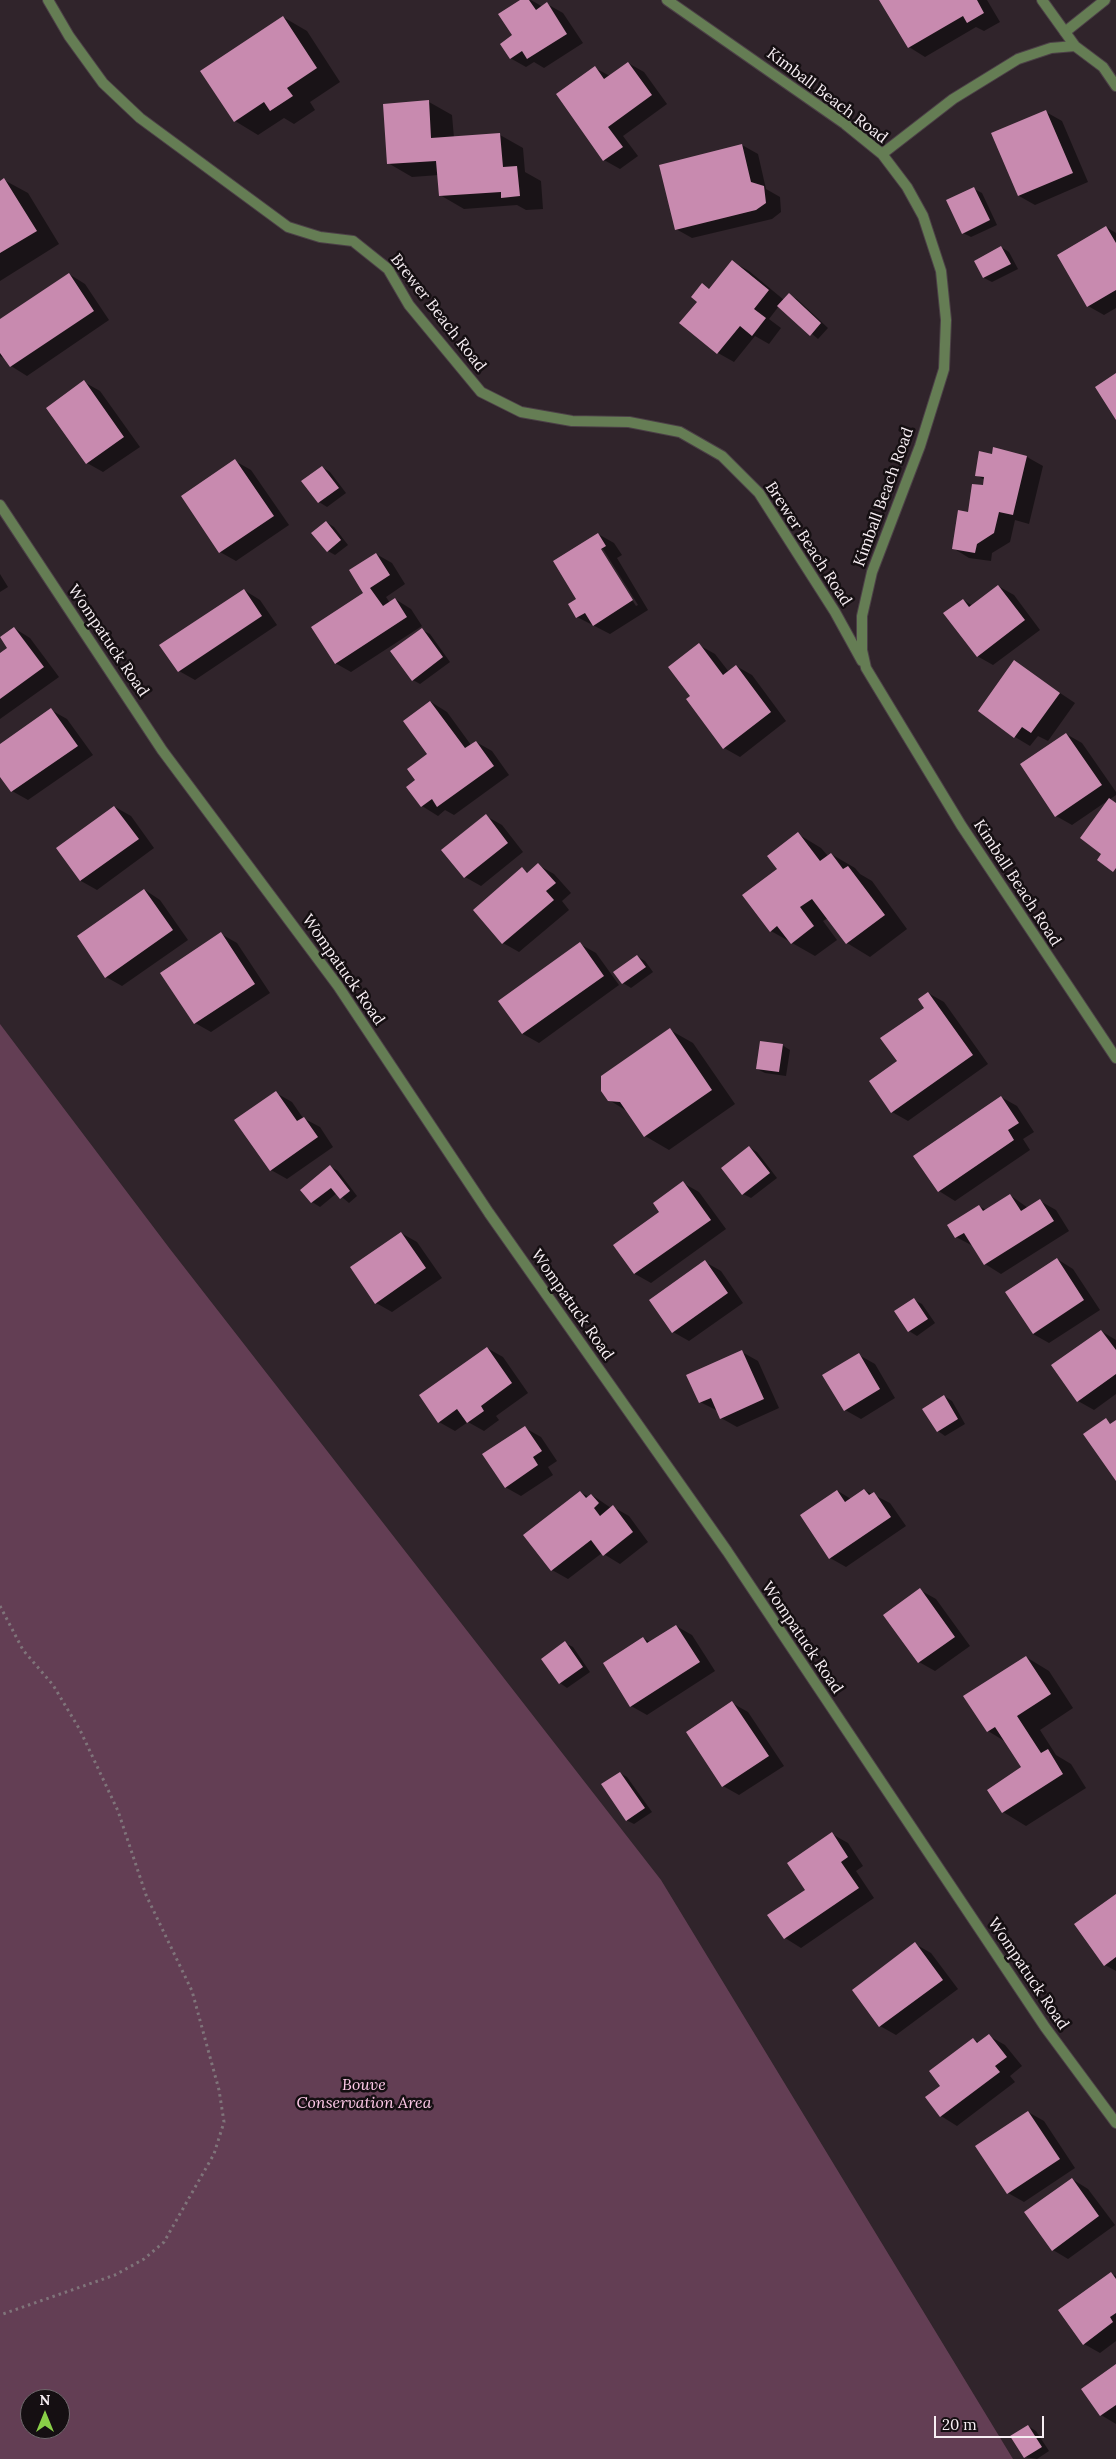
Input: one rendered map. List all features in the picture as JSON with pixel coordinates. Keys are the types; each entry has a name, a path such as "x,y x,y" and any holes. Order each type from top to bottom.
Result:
{"street":[{"name":"Brewer Beach Road","path":"48,0 69,36 103,83 140,118 288,227 320,237 353,240 388,269 409,305 481,392 520,412 572,421 629,422 680,432 722,456 764,501 835,612 866,668"},
{"name":"Kimball Beach Road","path":"667,0 845,124 882,154 908,187 923,216 941,271 946,320 944,369 920,446 872,572 862,616 862,650 866,668 961,825 1116,1058"},
{"path":"1042,0 1075,46 1103,67 1116,86"},
{"path":"1065,32 1105,0"},
{"path":"882,154 952,98 1018,59 1051,48 1075,46"},
{"name":"Wompatuck Road","path":"0,505 162,750 338,986 489,1213 726,1550 1045,2027 1116,2123"}],"path":[{"path":"0,1606 23,1650 53,1685 80,1730 118,1811 146,1895 192,1991 220,2090 224,2122 214,2154 164,2242 144,2259 115,2275 0,2315"}],"green space":[{"name":"Bouve Conservation Area","path":"0,1024 170,1249 661,1880 1013,2459 0,2459"}],"building":[{"path":"520,0 529,0 536,10 547,2 567,34 527,59 522,51 510,59 500,44 512,35 498,14"},
{"path":"879,0 977,0 984,13 967,23 963,16 908,48"},
{"path":"283,16 317,68 287,88 293,96 270,111 264,102 234,122 200,71"},
{"path":"628,62 652,95 608,127 623,147 603,161 556,94 595,66 604,79"},
{"path":"429,100 431,138 500,133 503,167 517,166 520,196 501,198 501,192 439,196 436,161 387,164 383,104"},
{"path":"1046,110 1073,173 1018,196 991,133"},
{"path":"742,144 751,182 764,186 766,203 756,210 675,230 659,165"},
{"path":"4,178 37,231 0,253 0,181"},
{"path":"974,187 990,220 962,234 946,200"},
{"path":"1106,226 1116,243 1116,290 1087,307 1057,255"},
{"path":"1001,246 1011,264 983,278 974,261"},
{"path":"732,260 769,290 754,309 766,318 752,336 740,326 717,354 679,323 697,302 691,297 702,283 709,289"},
{"path":"69,273 94,311 10,367 0,353 0,319"},
{"path":"789,293 821,323 810,336 777,306"},
{"path":"1116,373 1116,420 1095,387"},
{"path":"84,380 124,437 86,464 46,408"},
{"path":"993,447 1027,456 1013,515 999,512 994,533 977,544 975,553 952,549 958,510 968,512 972,484 983,485 984,477 975,476 979,451 992,454"},
{"path":"235,459 274,516 219,553 181,496"},
{"path":"322,466 339,488 318,503 301,481"},
{"path":"326,521 341,540 327,552 311,533"},
{"path":"598,533 606,546 601,549 633,600 593,626 585,613 576,618 568,604 576,599 553,561"},
{"path":"376,553 390,575 370,588 383,606 395,598 407,617 335,664 311,627 363,593 349,570"},
{"path":"998,585 1025,620 977,657 943,613 963,599 969,607"},
{"path":"244,589 262,616 178,672 159,645"},
{"path":"14,627 44,667 0,699 0,653 7,648 0,637"},
{"path":"422,628 443,657 412,681 390,651"},
{"path":"699,643 723,675 736,665 771,712 723,749 686,699 690,696 668,667"},
{"path":"1014,660 1060,693 1031,733 1022,727 1014,738 978,711"},
{"path":"430,701 465,748 476,741 494,766 437,807 432,799 421,807 406,787 415,780 407,769 427,754 403,721"},
{"path":"51,708 78,746 11,792 0,777 0,744"},
{"path":"1066,733 1102,785 1055,817 1020,764"},
{"path":"1109,798 1116,803 1116,868 1113,872 1097,860 1101,854 1080,838"},
{"path":"114,806 139,839 80,881 56,848"},
{"path":"486,814 508,843 464,878 441,850"},
{"path":"798,832 820,861 831,853 843,869 848,866 885,915 846,944 812,899 800,907 814,926 791,944 777,926 770,932 742,895 777,869 767,856"},
{"path":"538,863 556,883 546,891 554,900 502,944 473,910 522,867 527,873"},
{"path":"144,889 173,930 105,978 77,936"},
{"path":"221,932 255,984 194,1024 160,973"},
{"path":"580,942 604,976 522,1034 498,1001"},
{"path":"637,955 646,967 622,984 613,972"},
{"path":"928,992 973,1055 891,1113 869,1081 897,1061 880,1038 924,1008 918,999"},
{"path":"670,1028 712,1090 644,1137 620,1102 608,1101 601,1091 601,1076"},
{"path":"760,1041 783,1044 779,1072 756,1069"},
{"path":"276,1091 297,1121 304,1117 318,1137 270,1171 234,1120"},
{"path":"1001,1096 1019,1123 1008,1130 1014,1140 938,1192 913,1156"},
{"path":"749,1146 770,1173 742,1195 721,1168"},
{"path":"330,1165 350,1191 340,1199 331,1188 311,1203 300,1190"},
{"path":"683,1181 711,1220 634,1274 613,1245 659,1212 653,1203"},
{"path":"1010,1194 1021,1211 1040,1199 1054,1221 984,1265 964,1233 955,1238 947,1225 979,1205 983,1211"},
{"path":"401,1232 426,1268 375,1304 350,1267"},
{"path":"1057,1258 1084,1300 1033,1334 1005,1292"},
{"path":"705,1260 728,1293 672,1333 649,1300"},
{"path":"914,1298 928,1319 908,1332 894,1311"},
{"path":"1101,1330 1116,1350 1116,1374 1077,1402 1051,1365"},
{"path":"487,1347 512,1383 481,1406 484,1411 467,1423 457,1409 438,1423 419,1395"},
{"path":"742,1350 764,1399 720,1419 711,1398 699,1403 686,1375"},
{"path":"859,1353 880,1389 844,1411 822,1375"},
{"path":"944,1395 958,1419 937,1432 922,1409"},
{"path":"1106,1418 1110,1424 1116,1420 1116,1481 1083,1434"},
{"path":"525,1426 542,1451 533,1457 538,1465 505,1488 482,1454"},
{"path":"864,1489 869,1495 874,1492 891,1517 829,1559 800,1515 837,1490 845,1502"},
{"path":"580,1491 586,1498 591,1494 599,1503 594,1508 600,1516 613,1505 633,1532 603,1556 591,1540 551,1571 523,1535"},
{"path":"920,1588 955,1637 918,1663 883,1615"},
{"path":"676,1625 700,1662 630,1707 603,1663 643,1637 647,1643"},
{"path":"565,1641 583,1667 559,1684 541,1659"},
{"path":"1026,1656 1051,1694 1017,1716 1041,1753 1048,1749 1063,1774 1002,1813 987,1790 1021,1767 995,1727 987,1732 963,1696"},
{"path":"732,1701 769,1756 722,1787 686,1732"},
{"path":"620,1772 645,1808 626,1821 601,1784"},
{"path":"832,1832 848,1857 841,1862 859,1888 784,1939 767,1915 805,1890 787,1863"},
{"path":"1116,1894 1116,1957 1104,1966 1074,1924"},
{"path":"915,1942 943,1980 879,2027 852,1990"},
{"path":"989,2034 1007,2057 995,2066 1000,2072 940,2117 925,2097 940,2086 929,2071 973,2038 977,2043"},
{"path":"1028,2111 1060,2159 1007,2194 975,2146"},
{"path":"1072,2178 1099,2216 1052,2251 1024,2212"},
{"path":"1111,2272 1116,2279 1116,2313 1110,2317 1113,2322 1083,2345 1058,2310"},
{"path":"1116,2364 1116,2405 1100,2416 1081,2389"},
{"path":"1028,2425 1042,2447 1024,2458 1010,2436"}]}
